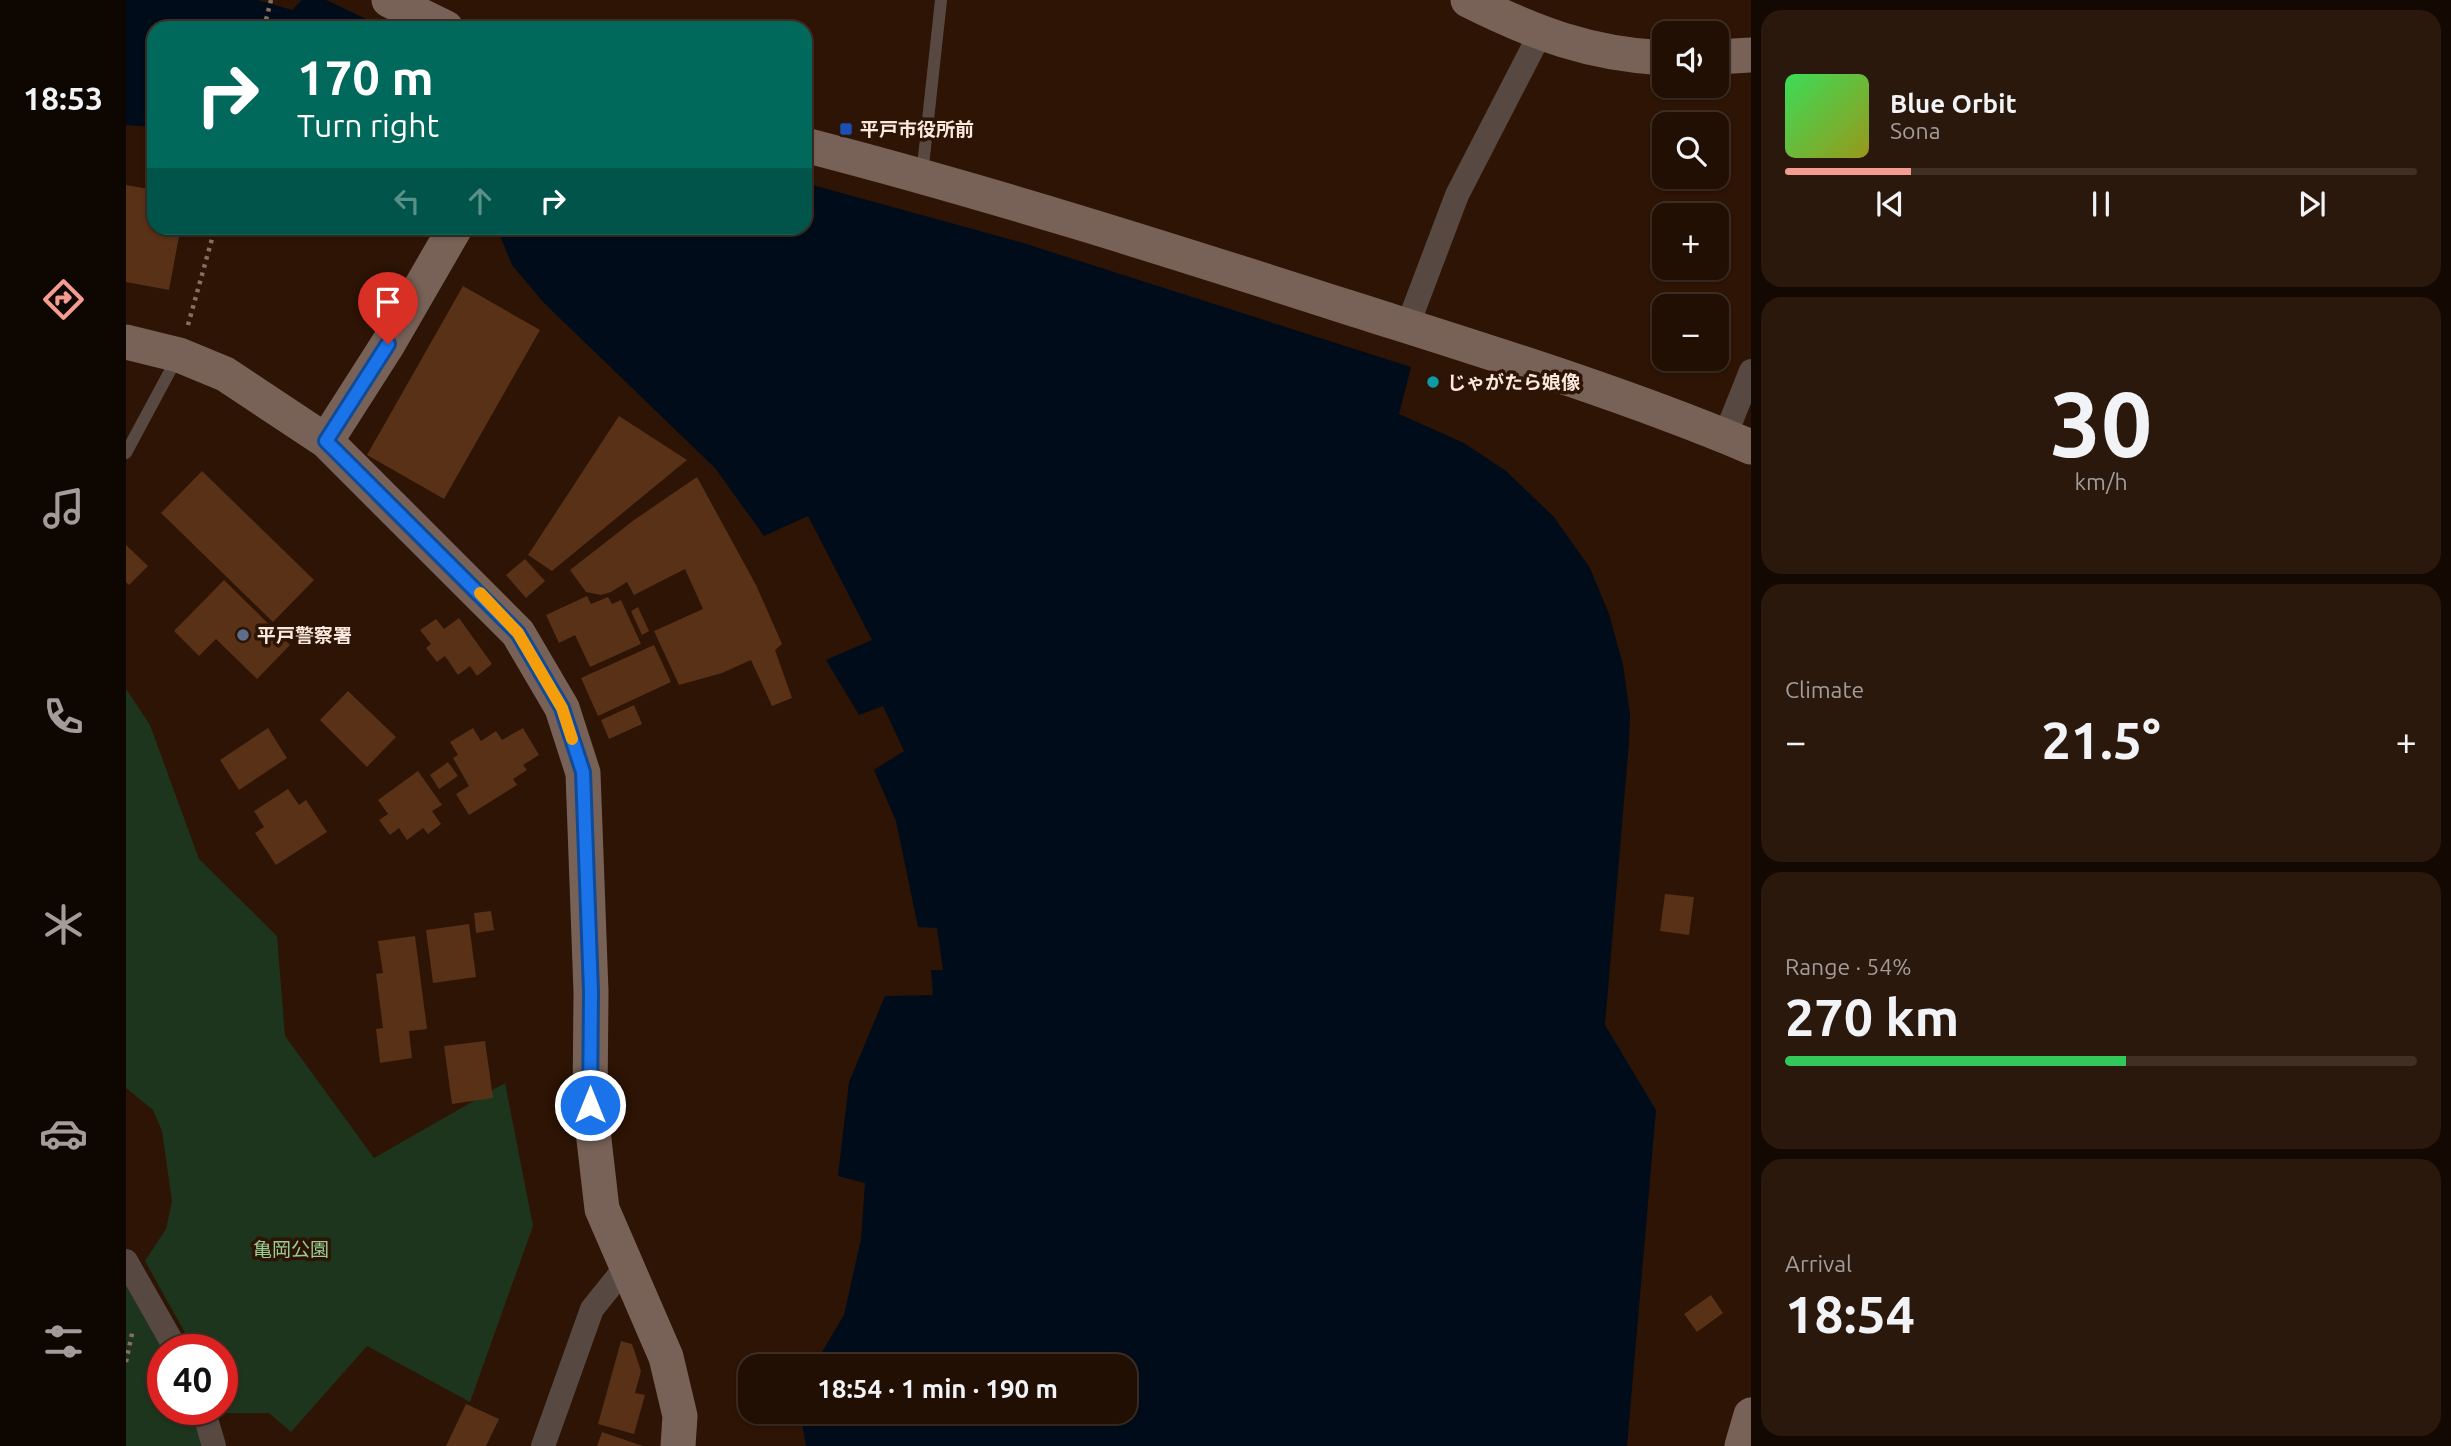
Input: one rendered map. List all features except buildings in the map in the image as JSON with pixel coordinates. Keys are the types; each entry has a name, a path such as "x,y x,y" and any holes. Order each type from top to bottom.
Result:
{"street":[{"path":"389,0 432,21"},
{"path":"1468,0 1541,34 1624,56 1652,57"},
{"path":"1408,327 1457,195 1541,34"},
{"path":"1729,56 1751,55"},
{"path":"812,147 922,175 1408,327 1738,442 1751,371"},
{"path":"326,441 388,344 450,235"},
{"path":"126,342 179,355 225,374 326,441 518,633 562,708 583,772 591,992 590,1105 601,1209 666,1357 680,1416 678,1446"},
{"path":"126,1261 167,1334"},
{"path":"543,1446 592,1309 625,1268"},
{"path":"1742,1446 1751,1415"},
{"path":"208,1425 214,1446"}],"lane":[{"path":"922,175 941,0"},
{"path":"126,453 179,355"}],"path":[{"path":"266,21 271,0"},
{"path":"179,355 200,290 213,235"}],"green space":[{"name":"亀岡公園","path":"126,689 150,725 199,859 277,936 285,1036 374,1158 505,1083 533,1226 470,1402 367,1346 291,1432 269,1413 238,1413 238,1334 186,1334 145,1261 166,1229 172,1201 162,1131 153,1110 126,1088"},
{"path":"126,1280 156,1334 147,1334 147,1425 194,1425 203,1446 126,1446"}],"water":[{"path":"126,0 258,0 292,10 302,0 326,0 370,21 147,21 147,126 126,125"},
{"path":"812,185 1020,242 1411,367 1399,414 1464,443 1506,471 1554,517 1590,568 1609,614 1623,665 1630,714 1605,1025 1656,1110 1627,1446 806,1446 802,1424 1137,1424 1137,1354 821,1354 844,1315 861,1239 865,1183 838,1176 849,1082 885,996 933,995 931,970 943,970 937,928 918,927 896,821 874,770 904,751 883,706 859,715 826,660 872,640 808,516 764,536 715,468 544,303 512,265 500,235 812,235"}],"slow traffic":[{"path":"480,593 518,633 562,708 572,739"}],"place":[{"name":"平戸市役所前","path":"846,129"},
{"name":"じゃがたら娘像","path":"1433,382"},
{"name":"平戸警察署","path":"243,635"}],"route":[{"path":"388,344 326,441 518,633 562,708 583,772 591,992 590,1105"}]}
